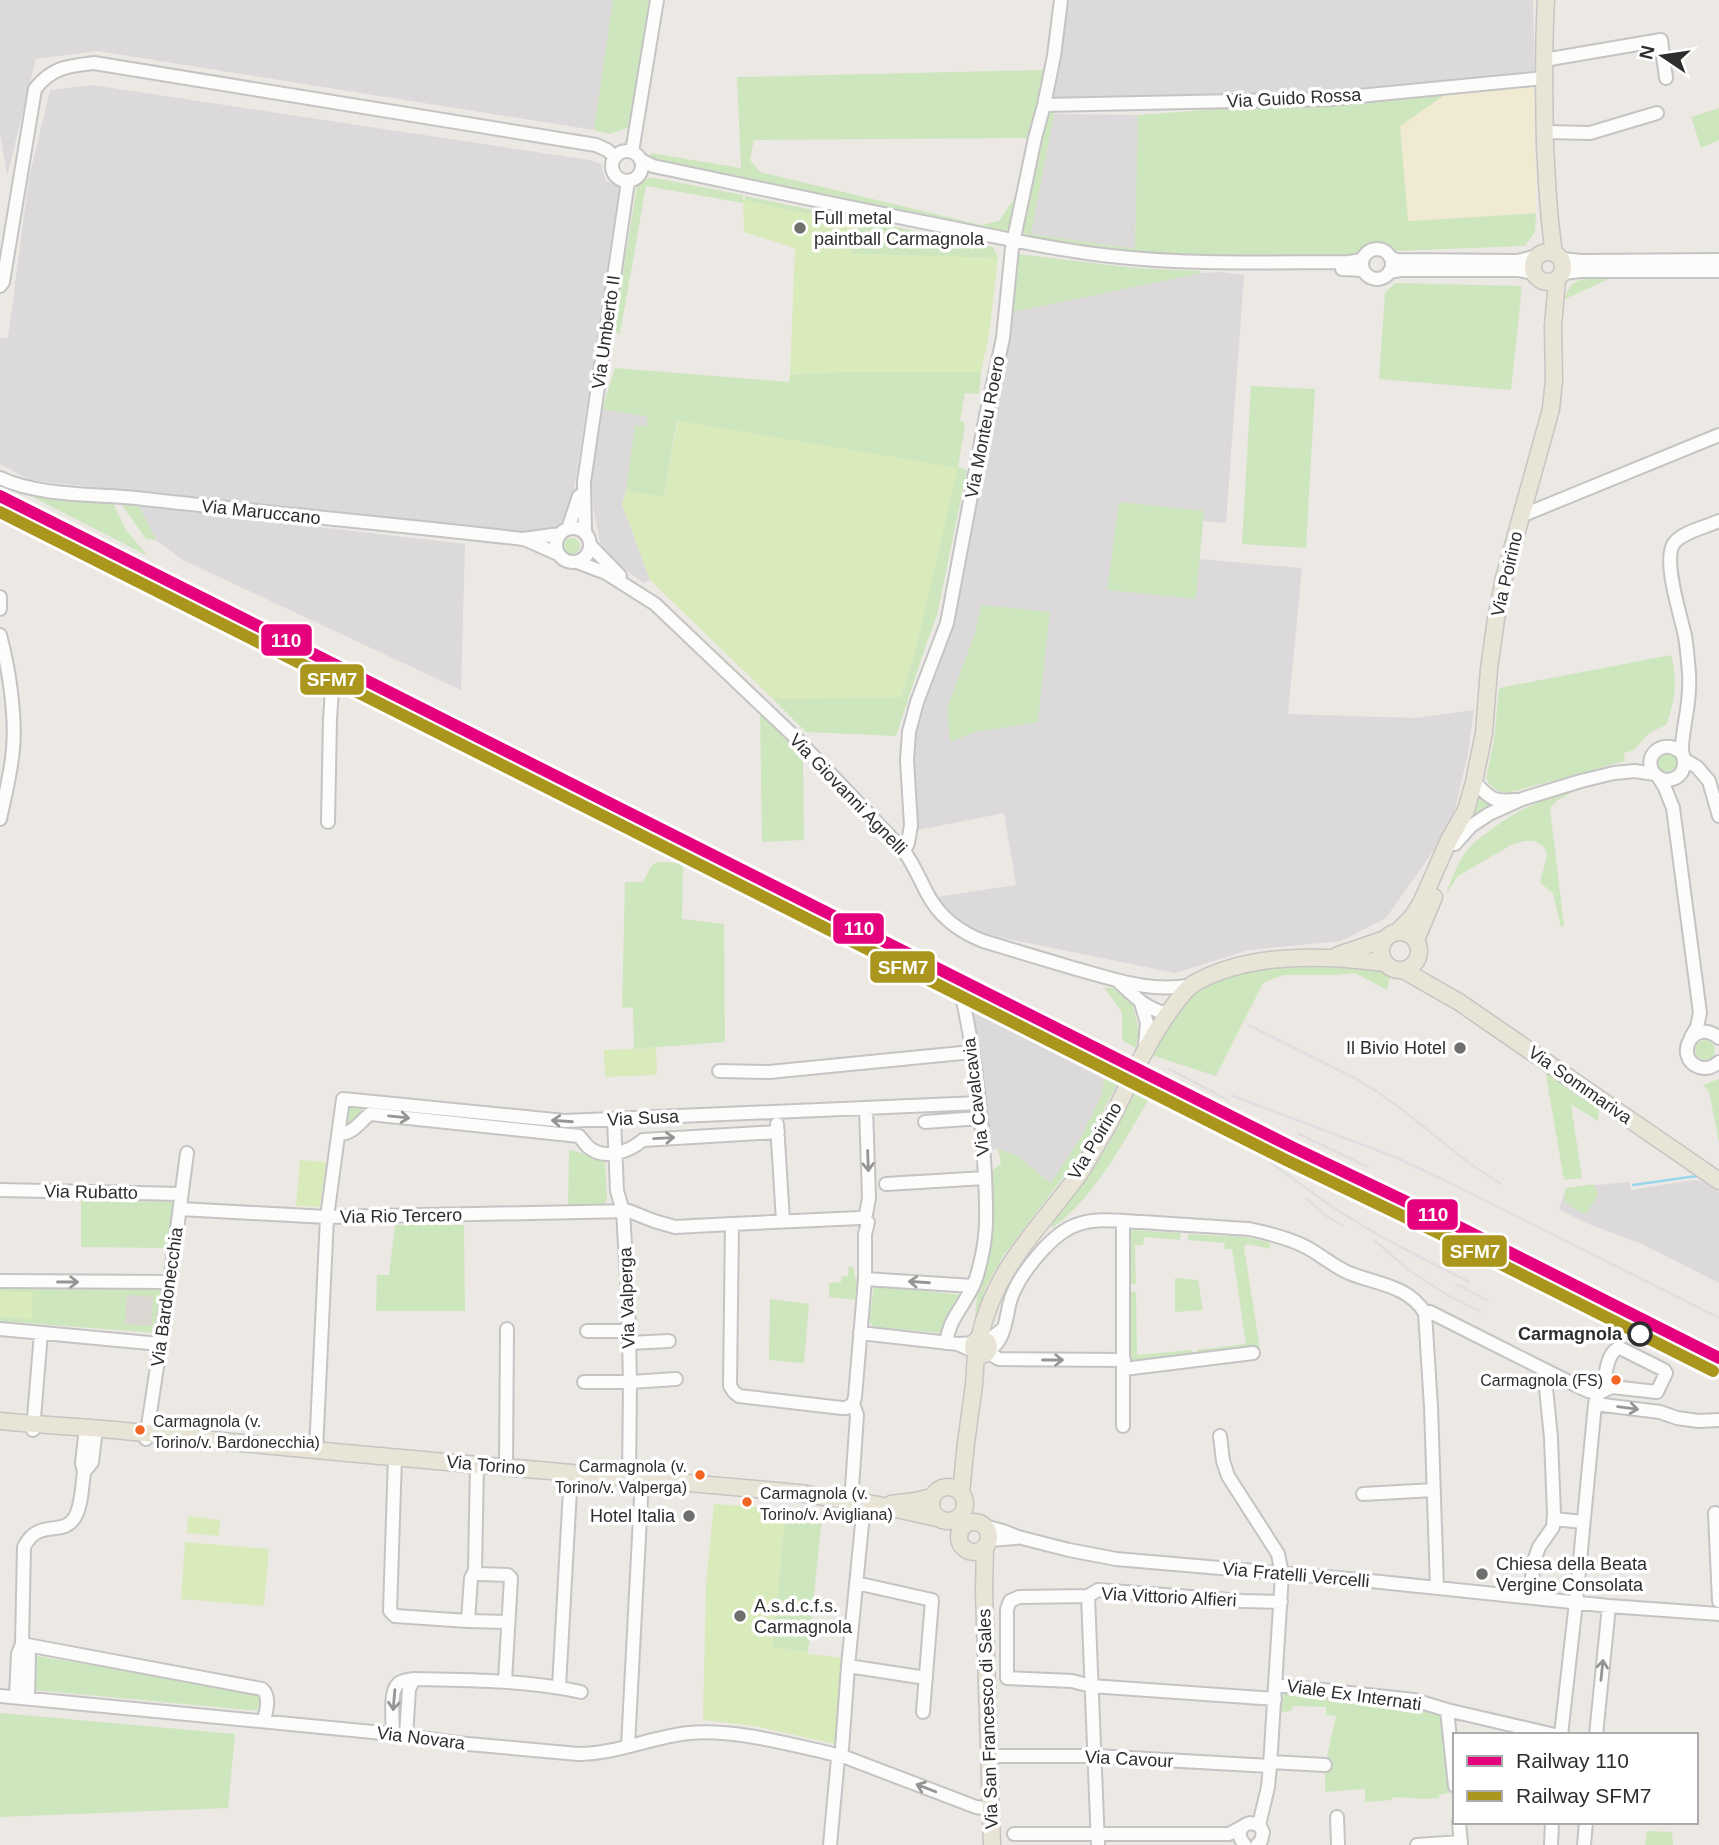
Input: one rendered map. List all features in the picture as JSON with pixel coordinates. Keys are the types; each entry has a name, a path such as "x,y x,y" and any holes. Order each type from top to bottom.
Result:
{"main road":[{"name":"Via Poirino","path":"1329,957 1391,935 1412,917 1466,810 1474,782 1504,578 1551,409 1554,380 1553,326 1548,297 1549,266 1544,237 1547,205 1544,78 1546,0"},
{"name":"Via Poirino","path":"972,1522 966,1443 974,1385 974,1347 994,1292 1010,1262 1032,1231 1082,1169 1169,1011 1191,985 1238,966 1272,959 1329,957 1385,962 1393,969 1403,970 1413,965 1455,844 1460,822"},
{"path":"1385,962 1381,951 1391,935 1408,933 1418,948"},
{"name":"Via Sommariva","path":"1418,948 1440,990"},
{"name":"Via Sommariva","path":"1403,970 1440,990 1713,1177"},
{"path":"0,1421 33,1427"},
{"path":"0,1427 33,1427"},
{"name":"Via Torino","path":"33,1427 799,1493 864,1503 942,1520"},
{"path":"940,1489 972,1522 962,1527 959,1536 931,1508 932,1497 940,1489"},
{"name":"Via Torino","path":"864,1503 915,1502 932,1497"},
{"path":"942,1520 958,1518 972,1522"},
{"name":"Via San Francesco di Sales","path":"972,1522 984,1592 992,1845"}],"street":[{"path":"657,0 638,161 637,177 628,181 616,176 612,170 615,157 626,151 638,161 652,172 1013,244 1079,260 1185,268 1363,265"},
{"name":"Via Monteu Roero","path":"904,851 911,825 907,760 909,732 917,702 947,623 1003,338 1013,244 1054,56 1061,0"},
{"path":"1544,60 1661,40 1666,78"},
{"path":"0,286 3,282 35,89 55,70 69,66 94,63 596,145 615,157"},
{"name":"Via Guido Rossa","path":"1044,105 1328,99 1544,78"},
{"path":"1545,132 1590,133 1657,113"},
{"name":"Via Umberto II","path":"587,539 584,482 628,181"},
{"path":"1391,258 1389,272 1382,278 1369,276 1363,265 1368,252 1376,249 1385,251 1397,260 1518,261 1577,271 1719,271"},
{"path":"1389,272 1518,270 1579,261 1719,260"},
{"path":"1521,516 1719,435"},
{"name":"Via Maruccano","path":"0,478 16,486 32,489 523,539 564,531"},
{"name":"Via Umberto II","path":"564,531 584,482"},
{"path":"0,505 307,658 318,667 328,677 332,689 328,822"},
{"path":"1718,1037 1706,1025 1700,1013 1673,808 1675,785 1683,765 1682,746 1688,704 1689,663 1671,571 1671,549 1683,536 1719,521"},
{"path":"576,528 587,539 585,557 578,562 569,562 558,554 556,542 564,531 576,528"},
{"name":"Via Maruccano","path":"523,539 558,554"},
{"name":"Via Giovanni Agnelli","path":"587,539 629,587"},
{"name":"Via Giovanni Agnelli","path":"578,562 606,573 654,604 798,740 904,851 914,864 930,898 947,920 967,935 1118,981 1155,987 1179,988 1191,985"},
{"path":"0,597 0,609"},
{"path":"0,635 7,668 13,737 0,819"},
{"path":"1614,773 1641,761 1659,749 1680,728 1688,704"},
{"path":"1673,808 1651,761 1659,749 1675,747 1683,765 1704,774 1712,788 1719,816"},
{"name":"Via Cavalcavia","path":"492,752 613,813 649,835 813,916 962,996 980,1118 987,1216 983,1252 973,1286 949,1327 974,1347"},
{"path":"1455,844 1471,826 1489,814 1522,799 1614,773 1634,771 1669,780 1678,777 1683,765"},
{"path":"1474,782 1494,800 1522,799"},
{"path":"1118,981 1141,1003 1154,1010 1169,1011 1169,996 1155,987"},
{"path":"1141,1003 1147,1023 1143,1054"},
{"path":"1700,1013 1697,1027 1686,1049 1687,1055 1694,1065 1706,1069 1719,1062"},
{"path":"1691,1037 1702,1032 1718,1037"},
{"path":"719,1071 769,1072 972,1052"},
{"name":"Via Susa","path":"316,1451 327,1217 343,1099 565,1121 978,1103"},
{"path":"830,1845 838,1758 842,1749 864,1503 858,1415 853,1404 865,1279 864,1222 869,1198 866,1108"},
{"path":"777,1113 783,1221"},
{"name":"Via Susa","path":"338,1134 354,1130 370,1114 579,1136 591,1149 602,1153 615,1153 634,1148 643,1140 778,1132"},
{"path":"925,1122 980,1118"},
{"name":"Via Valperga","path":"614,1119 617,1191 623,1211 636,1478 628,1746"},
{"name":"Via Bardonecchia","path":"147,1436 187,1153"},
{"path":"886,1184 985,1178"},
{"name":"Via Rubatto","path":"0,1190 181,1194"},
{"name":"Via Rio Tercero","path":"180,1209 327,1217 623,1211 676,1227 783,1221 864,1222"},
{"path":"974,1347 1004,1328 1013,1292 1054,1239 1075,1225 1089,1221 1249,1229 1263,1232 1304,1246 1347,1272 1398,1289 1419,1303 1424,1313 1437,1588"},
{"path":"1122,1222 1123,1426"},
{"path":"733,1224 730,1386 734,1392 739,1396 842,1408 853,1404"},
{"path":"865,1279 973,1286"},
{"path":"0,1282 170,1282"},
{"path":"1424,1313 1430,1312 1588,1391 1597,1399 1677,1418 1719,1420"},
{"path":"0,1329 160,1344"},
{"path":"506,1467 507,1329"},
{"path":"587,1331 669,1341"},
{"path":"33,1427 41,1333"},
{"path":"860,1333 974,1347 1005,1360 1124,1365 1253,1353"},
{"path":"1561,1733 1597,1399 1613,1350 1618,1348 1664,1370 1666,1377 1657,1392 1661,1404 1660,1412"},
{"path":"1530,1597 1534,1561 1539,1547 1553,1527 1554,1519 1546,1388 1548,1372"},
{"path":"584,1382 676,1379"},
{"path":"1597,1399 1612,1387 1657,1392"},
{"path":"22,1698 29,1653 22,1644 24,1547 33,1534 40,1530 66,1526 74,1518 78,1511 84,1472 82,1463 91,1432"},
{"path":"1220,1436 1228,1476 1278,1554 1282,1574 1268,1787 1262,1810 1239,1835 1243,1843"},
{"path":"395,1457 390,1611 395,1616 508,1622"},
{"path":"468,1621 471,1578 475,1571 477,1464"},
{"path":"559,1687 571,1472"},
{"path":"1363,1494 1434,1490"},
{"path":"1715,1513 1719,1601"},
{"path":"1554,1519 1584,1522"},
{"name":"Via Fratelli Vercelli","path":"972,1522 1018,1538 1116,1559 1719,1614"},
{"path":"475,1571 479,1574 508,1575 511,1578 505,1681"},
{"path":"856,1583 932,1601 923,1712"},
{"name":"Via Vittorio Alfieri","path":"1091,1686 1072,1681 1007,1678 1007,1609 1010,1601 1019,1597 1088,1596 1098,1590 1281,1602"},
{"path":"1088,1596 1098,1840"},
{"path":"1595,1733 1609,1606"},
{"path":"22,1644 262,1689 267,1699 264,1721"},
{"path":"848,1666 926,1678"},
{"path":"400,1735 409,1689 414,1679 505,1681 581,1692"},
{"name":"Viale Ex Internati","path":"1276,1685 1414,1700 1546,1733"},
{"path":"1091,1686 1275,1699"},
{"name":"Via Novara","path":"0,1696 578,1754 598,1754 691,1733 765,1739 833,1754 838,1758 845,1757 976,1807 990,1809"},
{"path":"1447,1710 1453,1767"},
{"name":"Via Cavour","path":"988,1756 1095,1756 1325,1765"},
{"path":"1337,1817 1338,1845"},
{"path":"1417,1845 1461,1843 1459,1824"},
{"path":"1551,1845 1552,1824"},
{"path":"1584,1845 1586,1824"},
{"path":"1014,1834 1098,1840 1229,1834 1250,1825 1261,1828 1263,1837 1259,1845"},
{"path":"1229,1834 1243,1843"}],"shaded area":[{"path":"0,0 652,0 610,134 97,51 36,59 7,176 0,133"},
{"path":"1064,0 1533,0 1535,77 1319,94 1311,91 1047,102"},
{"path":"92,85 589,160 601,164 606,181 619,187 573,498 564,521 549,533 530,535 458,528 30,480 0,464 0,338 8,338 29,178 50,90"},
{"path":"1054,114 1138,115 1135,249 1031,234"},
{"path":"1201,273 1244,275 1226,523 1203,521 1199,559 1302,568 1288,714 1416,718 1474,710 1468,754 1451,826 1386,918 1341,941 1249,950 1175,973 989,935 953,919 936,897 1016,885 1004,813 918,830 910,761 918,714 951,622 1009,313"},
{"path":"602,409 648,416 646,427 635,426 622,504 650,580 644,583 616,563 600,543 591,474"},
{"path":"139,506 465,544 461,690 183,560 156,540"},
{"path":"968,995 1122,1075 1079,1157 1056,1186 1017,1156 998,1149 989,1150"},
{"path":"1693,1180 1703,1181 1719,1192 1719,1283 1642,1244 1586,1223 1559,1209 1566,1188 1629,1182 1631,1190"},
{"path":"127,1295 153,1297 151,1326 125,1324"}],"green space":[{"path":"613,0 652,0 632,126 610,134 594,130"},
{"path":"1044,70 1029,138 754,140 750,160 760,172 981,225 999,221 1018,193 1012,229 1002,235 659,164 650,159 651,153 741,168 737,77"},
{"path":"1449,92 1408,221 1536,213 1535,232 1525,246 1396,251 1370,244 1356,254 1208,258 1135,255 1027,238 1023,230 1048,114 1052,112 1054,114 1031,234 1135,249 1138,115"},
{"path":"1719,108 1719,140 1701,148 1691,117"},
{"path":"648,178 743,195 743,203 646,186 620,334 613,330 637,187"},
{"path":"745,196 993,247 998,258 851,254 745,201"},
{"path":"743,200 856,224 852,254 998,258 989,334 981,372 842,372 790,375 795,248 744,232"},
{"path":"1018,254 1135,268 1201,271 1201,273 1009,313"},
{"path":"1613,277 1565,299 1577,281"},
{"path":"1395,283 1522,286 1511,390 1379,379 1385,293"},
{"path":"615,368 789,382 790,375 842,372 981,372 979,394 965,393 960,421 964,422 965,426 958,467 967,470 937,615 896,736 806,732 773,699 901,697 916,648 957,468 677,421 664,497 626,491 635,425 646,427 648,417 602,409"},
{"path":"1251,386 1315,389 1306,548 1242,544"},
{"path":"678,421 958,468 916,648 901,697 773,699 650,580 622,504 626,491 664,497"},
{"path":"27,494 113,503 126,530 148,556"},
{"path":"1119,502 1204,511 1196,599 1107,590"},
{"path":"122,505 139,506 156,540 146,539"},
{"path":"569,538 575,538 580,546 578,552 569,554 564,549 564,543"},
{"path":"981,605 1050,612 1038,722 975,732 950,742 947,709 975,633"},
{"path":"1671,655 1674,690 1666,725 1649,733 1634,750 1624,753 1625,761 1508,793 1498,791 1490,785 1486,778 1494,740 1499,688"},
{"path":"760,712 803,758 804,840 762,842"},
{"path":"1667,752 1674,755 1677,762 1674,769 1667,772 1660,769 1657,762 1660,755"},
{"path":"1575,791 1558,800 1550,808 1564,926 1561,927 1553,893 1540,883 1547,855 1544,847 1535,841 1511,845 1458,876 1446,894 1463,856 1479,839 1529,806"},
{"path":"1477,793 1493,807 1466,827"},
{"path":"658,862 683,863 682,919 724,924 725,1042 634,1049 633,1008 622,1007 625,882 643,882 652,865"},
{"path":"1327,962 1377,970 1390,977 1387,990 1355,973 1283,975 1263,983 1216,1076 1148,1054 1190,993 1238,967"},
{"path":"1104,988 1113,988 1133,1005 1139,1031 1136,1048 1122,1040 1122,1012"},
{"path":"1705,1040 1712,1043 1715,1050 1712,1057 1705,1060 1698,1057 1695,1050 1698,1043"},
{"path":"656,1048 657,1075 605,1077 604,1050"},
{"path":"1107,1066 1122,1075 1079,1157 1003,1256 986,1287 977,1319 975,1318 977,1296 987,1263 991,1228 990,1173 1001,1163 998,1149 1017,1156 1051,1183 1080,1139 1101,1096"},
{"path":"1545,1070 1599,1109 1598,1121 1571,1104 1582,1178 1564,1180"},
{"path":"1719,1079 1719,1143 1709,1091 1703,1085"},
{"path":"1134,1087 1150,1097 1094,1186 1067,1216 1052,1228 1051,1223 1109,1143"},
{"path":"346,1106 362,1107 356,1120 343,1127"},
{"path":"569,1150 605,1161 607,1199 604,1206 568,1206"},
{"path":"300,1160 326,1162 320,1207 296,1206"},
{"path":"1594,1184 1598,1195 1586,1214 1574,1209 1564,1200 1566,1188"},
{"path":"81,1200 174,1202 167,1248 81,1247"},
{"path":"395,1225 464,1225 465,1311 376,1311 377,1275 389,1275"},
{"path":"1130,1230 1181,1233 1180,1240 1144,1237 1143,1245 1135,1245 1136,1284 1130,1284"},
{"path":"1188,1234 1244,1237 1269,1242 1271,1249 1247,1244 1244,1247 1260,1349 1197,1355 1197,1350 1246,1344 1232,1249 1225,1249 1224,1243 1188,1240"},
{"path":"849,1266 854,1268 855,1278 858,1278 856,1300 829,1297 829,1283 841,1282 842,1276 848,1276"},
{"path":"1175,1278 1198,1280 1203,1310 1175,1312"},
{"path":"875,1286 961,1295 948,1315 941,1333 873,1327 869,1321"},
{"path":"0,1287 161,1289 155,1333 0,1321"},
{"path":"0,1291 33,1292 32,1319 0,1317"},
{"path":"1130,1291 1136,1292 1137,1355 1192,1350 1192,1356 1131,1363"},
{"path":"770,1299 809,1304 804,1363 769,1360"},
{"name":"A.s.d.c.f.s. Carmagnola","path":"714,1504 786,1509 772,1647 844,1658 835,1744 755,1726 703,1720 706,1585"},
{"path":"786,1509 822,1518 808,1652 772,1647"},
{"path":"188,1516 220,1520 219,1536 187,1533"},
{"path":"185,1542 269,1549 264,1606 181,1599"},
{"path":"37,1656 262,1692 259,1711 34,1690"},
{"path":"1284,1692 1400,1704 1442,1713 1449,1793 1439,1795 1439,1798 1393,1797 1392,1800 1365,1802 1365,1789 1325,1792 1325,1765 1336,1716 1326,1715 1326,1707 1294,1706 1291,1711 1281,1712"},
{"path":"0,1713 235,1734 228,1808 0,1817"},
{"path":"1647,1831 1672,1832 1673,1845 1645,1845"}],"sand":[{"path":"1534,82 1536,213 1408,221 1400,126 1459,85"}],"waterway":[{"path":"1633,1185 1702,1176"}],"railway":[{"path":"1025,1012 1090,1038"},
{"path":"1250,1026 1379,1093 1469,1163 1501,1184"},
{"path":"1169,1069 1228,1100"},
{"path":"1178,1095 1336,1209 1469,1282"},
{"path":"1233,1096 1395,1157 1719,1318"},
{"path":"1299,1134 1368,1167"},
{"path":"1307,1199 1325,1215 1342,1225"},
{"path":"1374,1240 1410,1271 1449,1296 1481,1312"},
{"path":"1456,1284 1487,1300"}],"rail line":[{"name":"110","path":"0,496 1294,1148 1459,1227 1719,1358"},
{"name":"SFM7","path":"0,512 1288,1161 1453,1240 1713,1371"}],"place":[{"name":"Full metal paintball Carmagnola","path":"800,228"},
{"name":"Il Bivio Hotel","path":"1460,1048"},
{"name":"Carmagnola","path":"1640,1334"},
{"name":"Carmagnola (FS)","path":"1616,1380"},
{"name":"Carmagnola (v. Torino/v. Bardonecchia)","path":"140,1430"},
{"name":"Carmagnola (v. Torino/v. Valperga)","path":"700,1475"},
{"name":"Carmagnola (v. Torino/v. Avigliana)","path":"747,1502"},
{"name":"Hotel Italia","path":"689,1516"},
{"name":"Chiesa della Beata Vergine Consolata","path":"1482,1574"},
{"name":"A.s.d.c.f.s. Carmagnola","path":"740,1616"}]}
